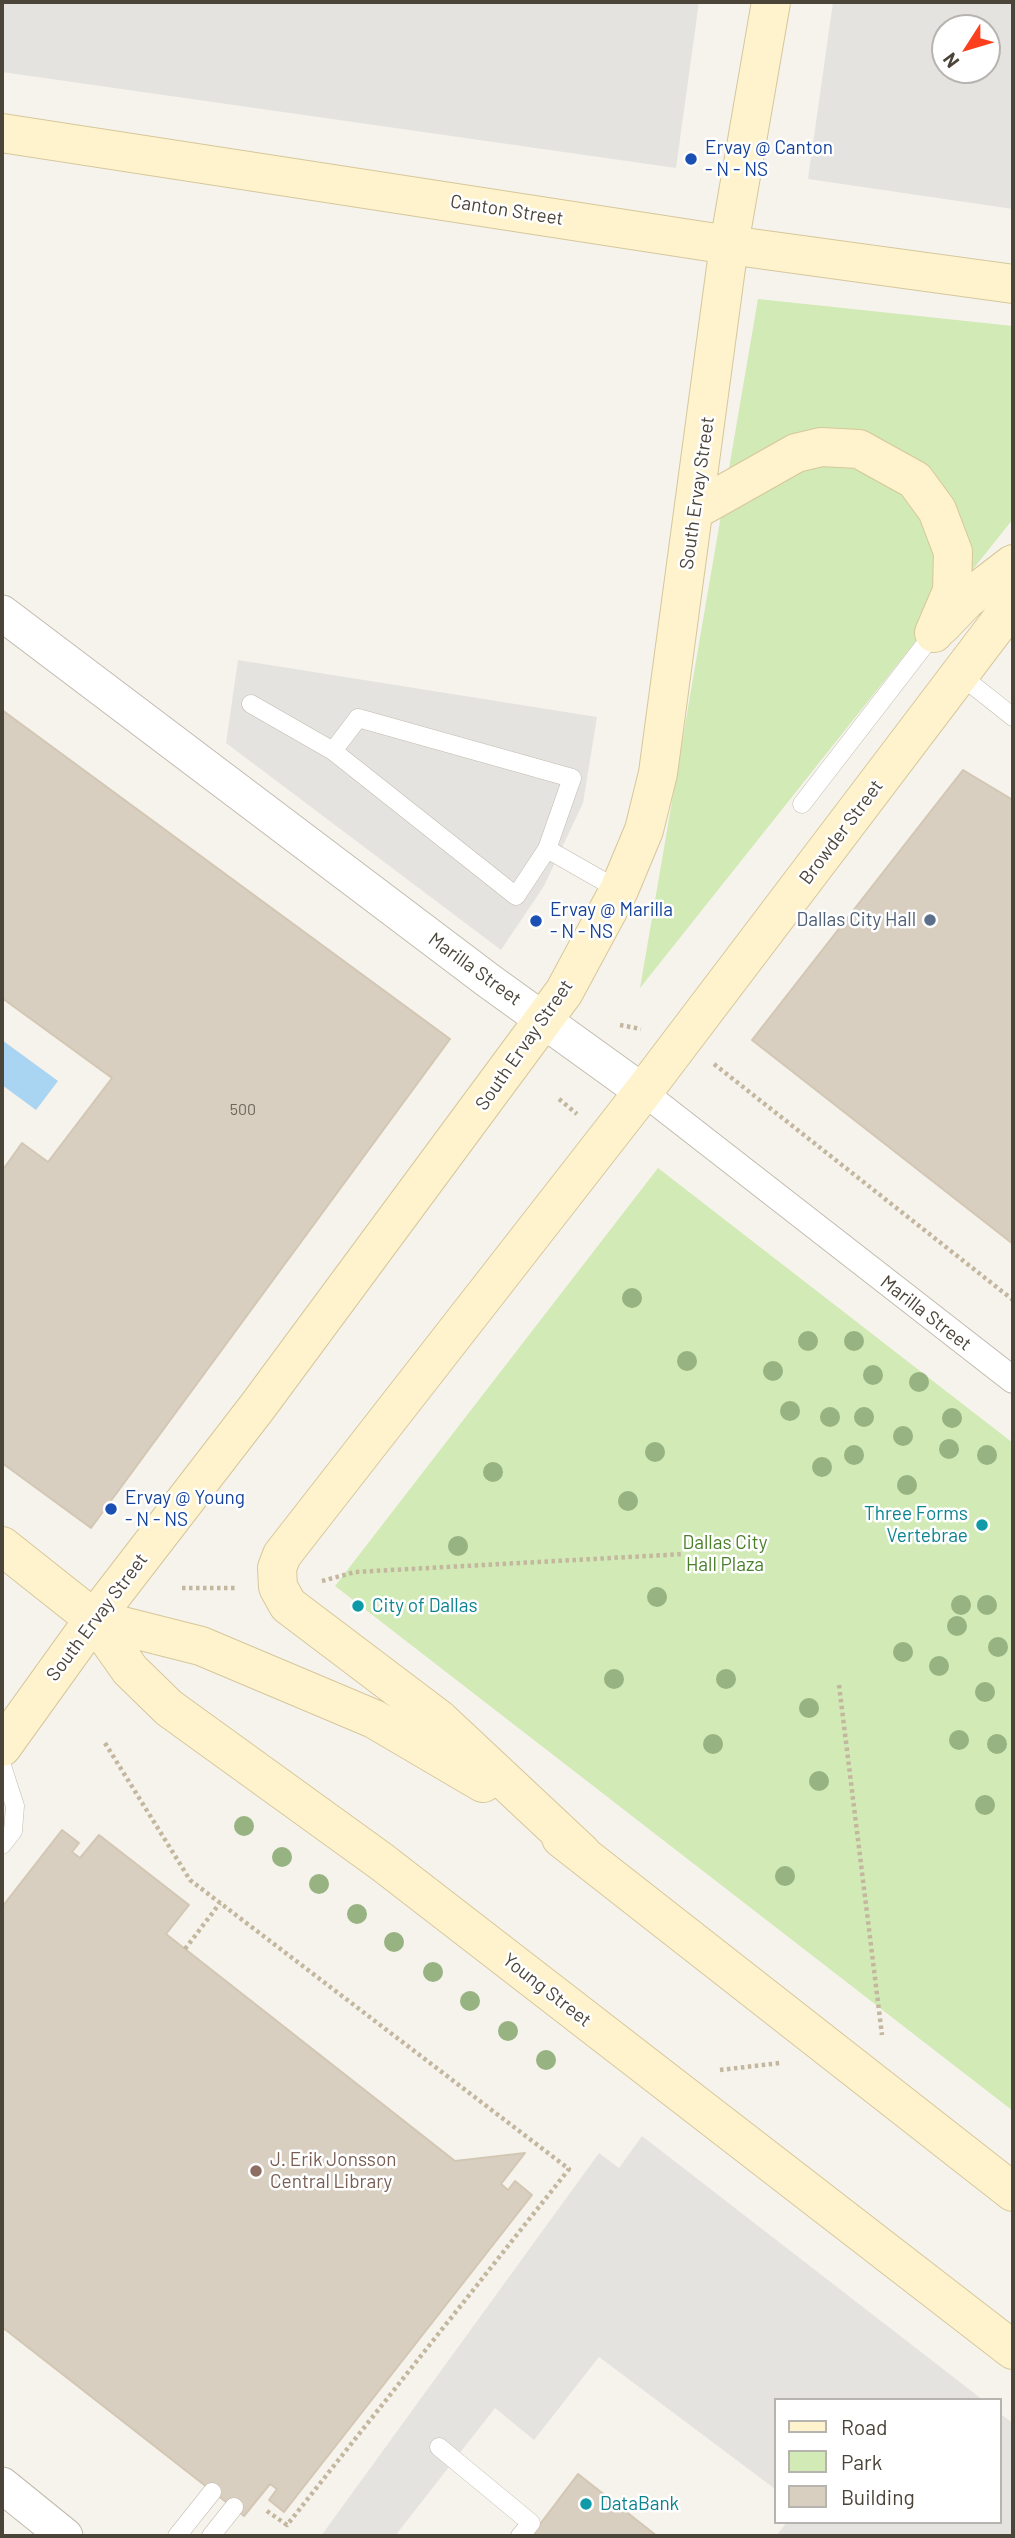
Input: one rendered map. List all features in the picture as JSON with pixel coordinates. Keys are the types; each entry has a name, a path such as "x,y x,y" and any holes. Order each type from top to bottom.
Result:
{"main road":[{"name":"South Ervay Street","path":"2,1747 94,1619 258,1406 544,1020 564,992 619,890 644,830 657,773 695,510 729,245 771,2"},
{"name":"Canton Street","path":"2,133 729,245 1013,284"},
{"path":"695,510 796,453 821,447 859,449 915,480 937,510 953,552 952,591 934,633"},
{"path":"934,633 966,600 1013,564"},
{"name":"Browder Street","path":"582,1853 440,1720 288,1605 278,1587 277,1568 282,1555 300,1528 643,1092 1013,604"},
{"name":"Young Street","path":"2,1546 94,1619 130,1670 169,1708 382,1862 1013,2350"},
{"name":"Young Street","path":"94,1619 201,1646 374,1719 471,1774 582,1853 1013,2192"}],"street":[{"name":"Marilla Street","path":"2,613 643,1092 1013,1380"},
{"path":"2,2485 65,2536"}],"lane":[{"path":"802,804 934,633"},
{"path":"960,675 1013,717"},
{"path":"251,704 333,751 516,896 547,849 572,778 358,718 333,751"},
{"path":"547,849 619,890"},
{"path":"2,1766 15,1806 13,1831 2,1845"},
{"path":"439,2448 531,2523 520,2536"},
{"path":"177,2536 212,2492"},
{"path":"211,2536 233,2507"}],"path":[{"path":"620,1025 652,1031"},
{"path":"713,1063 1013,1300"},
{"path":"313,1584 355,1572 684,1554"},
{"path":"182,1588 245,1588"},
{"path":"839,1685 882,2035"},
{"path":"105,1742 190,1880 569,2169 287,2525 265,2508 258,2517"},
{"path":"185,1949 220,1903"},
{"path":"715,2071 792,2061"}],"green space":[{"path":"758,299 1013,326 1013,519 640,988"},
{"name":"Dallas City Hall Plaza","path":"658,1168 1013,1443 1013,2111 335,1586"}],"shaded area":[{"path":"2,2 699,2 676,168 2,72"},
{"path":"833,2 1013,2 1013,209 808,179"},
{"path":"238,660 597,717 583,803 544,886 501,950 226,743"},
{"path":"642,2136 980,2398 774,2398 774,2488 599,2357 534,2440 495,2408 395,2536 321,2536 599,2153 619,2168"},
{"path":"1001,2414 1013,2423 1013,2536 776,2536 785,2524 1001,2524"}],"water":[{"path":"2,1040 58,1081 36,1110 2,1085"}],"building":[{"path":"2,710 450,1039 91,1528 2,1463 2,1171 22,1143 48,1162 112,1078 2,998"},
{"name":"Dallas City Hall","path":"963,770 1013,800 1013,1244 752,1040"},
{"name":"J. Erik Jonsson Central Library","path":"62,1830 79,1843 72,1852 80,1858 99,1835 189,1905 166,1934 455,2161 525,2153 501,2184 508,2190 515,2181 532,2195 284,2512 269,2500 277,2489 270,2484 244,2516 2,2327 2,1907"},
{"name":"DataBank","path":"578,2474 657,2536 531,2536"}],"place":[{"name":"Ervay @ Canton - N - NS","path":"691,159"},
{"name":"Dallas City Hall","path":"930,920"},
{"name":"Ervay @ Marilla - N - NS","path":"536,921"},
{"name":"Ervay @ Young - N - NS","path":"111,1509"},
{"name":"Three Forms Vertebrae","path":"982,1525"},
{"name":"City of Dallas","path":"358,1606"},
{"name":"J. Erik Jonsson Central Library","path":"256,2171"},
{"name":"DataBank","path":"586,2504"}]}
